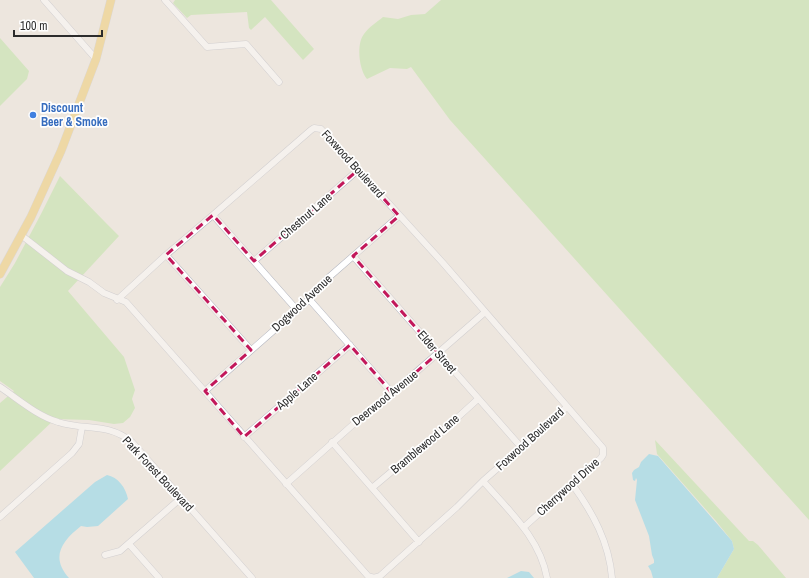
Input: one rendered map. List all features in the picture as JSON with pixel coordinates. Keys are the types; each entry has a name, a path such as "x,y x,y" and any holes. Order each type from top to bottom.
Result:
{"main road":[{"path":"0,274 42,194 61,151 96,59 111,0"}],"street":[{"path":"44,0 96,59"},
{"path":"165,0 207,47 246,44 279,82"},
{"name":"Foxwood Boulevard","path":"21,235 67,271 89,282 117,300 126,302 244,437 370,577 380,576 458,508 483,481 567,407 443,263 399,216 324,130 318,128 314,128 214,216 166,255 117,300"},
{"name":"Chestnut Lane","path":"254,261 358,170"},
{"path":"214,216 297,310"},
{"name":"Dogwood Avenue","path":"205,391 309,299 328,278 399,216"},
{"path":"166,255 251,350"},
{"name":"Elder Street","path":"353,256 521,448"},
{"path":"309,299 392,393"},
{"name":"Deerwood Avenue","path":"286,484 356,420 392,393 484,312"},
{"name":"Apple Lane","path":"244,437 350,345"},
{"name":"Park Forest Boulevard","path":"0,387 48,419 59,423 82,427 106,428 132,442 252,578"},
{"name":"Bramblewood Lane","path":"372,488 397,467 426,446 478,399"},
{"name":"Cherrywood Drive","path":"524,527 601,458 604,452 602,446 567,407"},
{"path":"0,517 76,449 79,444 82,427"},
{"path":"332,442 419,542"},
{"path":"483,481 524,527 537,547 547,578"},
{"path":"572,484 588,507 602,536 608,552 612,578"},
{"path":"105,555 120,552 181,498"},
{"path":"129,544 159,578"}],"highlighted area":[{"path":"358,170 399,216 353,256 438,353 392,393 350,345 244,437 205,391 251,350 166,255 213,215 254,261"}],"green space":[{"path":"175,0 271,0 314,49 303,60 265,17 251,30 249,28 247,12 191,15 187,18 173,3"},
{"path":"441,0 809,0 809,520 450,120 411,67 407,69 390,68 367,79 364,75 360,63 359,50 362,38 366,31 383,17 398,19 411,15 425,14"},
{"path":"0,38 29,71 27,79 0,106"},
{"path":"60,176 119,236 68,291 124,357 135,390 132,399 135,408 130,417 123,423 114,424 89,420 55,419 0,471 0,403 14,391 0,381 0,287 15,263"},
{"path":"655,440 749,541 753,541 758,545 786,578 717,578 734,549 732,541 657,454"}],"water":[{"path":"649,454 658,456 732,541 734,549 717,578 653,578 648,566 654,563 654,560 649,536 635,500 637,480 636,478 635,481 633,480 632,473 639,467 641,462"},
{"path":"107,475 115,478 121,484 128,499 98,526 81,526 68,538 59,556 63,570 69,578 34,578 15,552 95,482"},
{"path":"521,571 529,572 534,578 507,578"}],"place":[{"name":"Discount Beer & Smoke","path":"33,115"}]}
